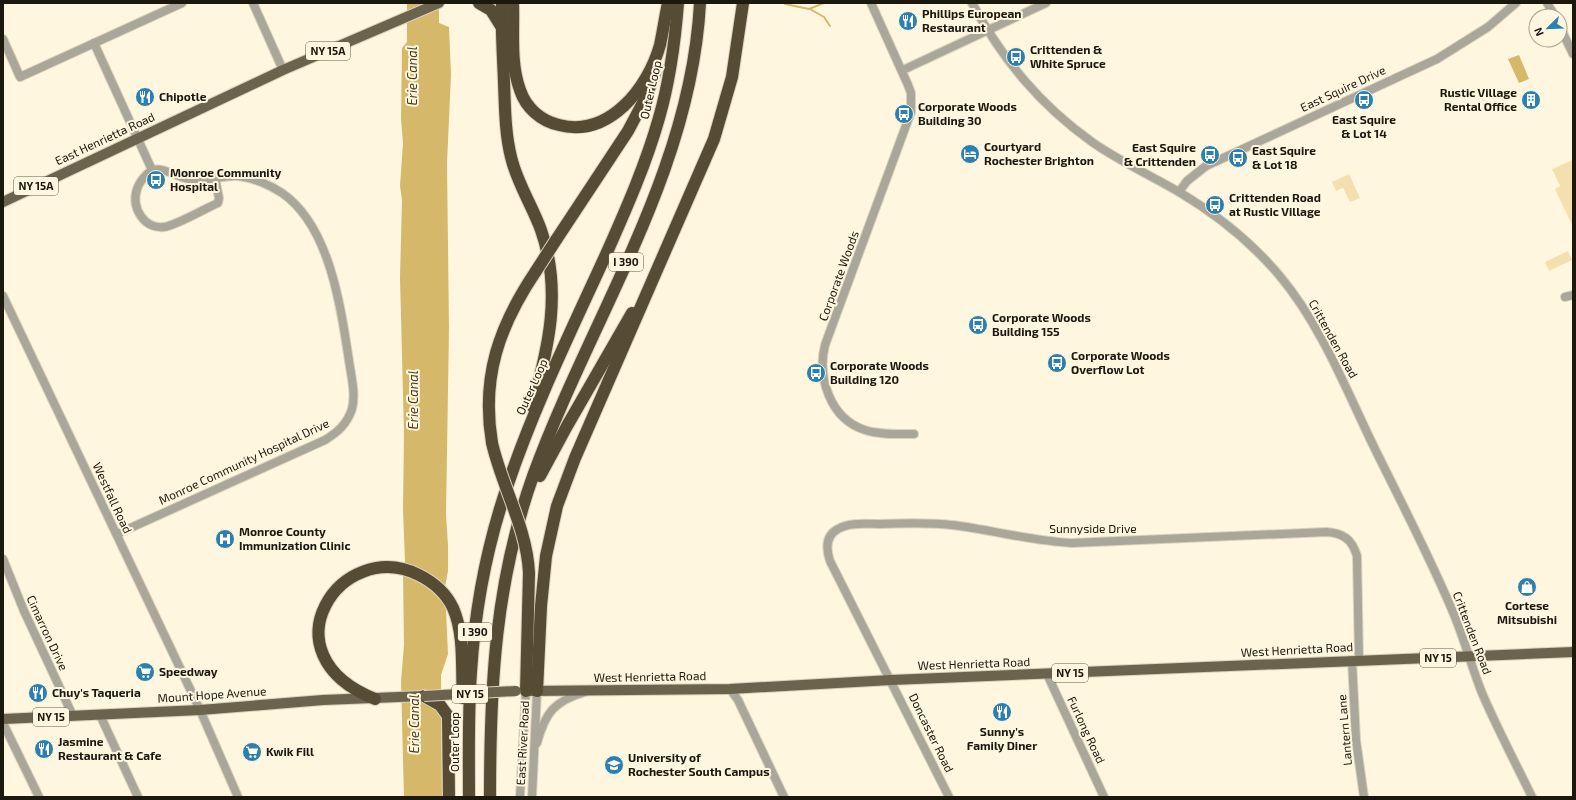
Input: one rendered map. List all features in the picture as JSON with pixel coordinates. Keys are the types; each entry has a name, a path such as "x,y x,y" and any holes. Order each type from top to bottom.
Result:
{"highway":[{"path":"480,3 491,10 502,26"},
{"path":"502,3 505,112 510,149 519,181 543,237 550,264 553,296 552,319 546,354 512,472"},
{"path":"513,3 514,60 516,77 523,97 530,107 544,119 555,124 574,128 600,122 620,109 633,97 643,82 660,45 668,3"},
{"path":"527,691 529,573 522,534 498,467 492,443 489,405 496,352 501,333 512,309 628,131 646,98 664,45 668,3"},
{"name":"Outer Loop","path":"468,797 470,687 476,622 490,546 512,472 536,412 625,212 648,153 660,116 668,79 678,3"},
{"name":"I 390","path":"490,797 492,688 497,632 506,575 522,513 552,429 646,217 669,157 683,114 690,82 700,3"},
{"path":"527,691 545,568 558,506 575,458 704,164 722,115 735,65 743,3"},
{"path":"522,513 561,436 668,244"},
{"path":"375,699 354,689 334,673 322,654 318,635 321,616 333,592 349,579 367,570 397,568 412,572 428,580 440,589 448,600 459,629 468,797"},
{"path":"424,696 440,705 448,716 449,797"}],"main road":[{"name":"East Henrietta Road","path":"3,202 283,70 439,3"},
{"name":"West Henrietta Road","path":"375,699 527,691 730,689 891,680 1573,652"},
{"name":"Mount Hope Avenue","path":"3,719 200,710 320,700 375,699"}],"street":[{"path":"3,39 20,77 182,3"},
{"path":"253,3 283,70"},
{"name":"Corporate Woods","path":"871,3 903,70 911,93 912,103 909,120 825,345 822,366 824,382 830,398 850,421 865,430 914,434"},
{"name":"Crittenden Road","path":"972,3 987,31 1020,77 1062,119 1110,154 1179,192 1223,222 1259,253 1283,280 1310,318 1329,352 1431,565 1454,616 1482,693 1532,797"},
{"path":"903,70 1046,3"},
{"name":"East Squire Drive","path":"1179,192 1187,180 1206,166 1437,59 1488,27 1516,3"},
{"path":"94,44 152,170 143,177 137,188 135,198 136,209 146,222 155,227 166,227 218,203 219,198 215,178"},
{"path":"1568,44 1573,54"},
{"name":"Monroe Community Hospital Drive","path":"116,534 325,440 342,429 352,407 353,390 338,297 320,244 309,219 283,193 268,185 238,176 194,180 160,168 152,170"},
{"name":"Westfall Road","path":"3,296 200,710 238,797"},
{"name":"Sunnyside Drive","path":"891,680 828,556 827,546 830,535 844,526 940,523 981,529 1036,540 1072,543 1326,532 1340,533 1351,542 1357,556 1355,660"},
{"name":"Cimarron Drive","path":"3,559 24,611 73,716"},
{"name":"Lantern Lane","path":"1355,660 1356,740 1364,797"},
{"name":"Furlong Road","path":"1047,674 1104,797"},
{"name":"Doncaster Road","path":"891,680 949,797"},
{"path":"730,689 738,700 784,797"},
{"name":"East River Road","path":"527,691 534,761 532,797"},
{"name":"East River Road","path":"520,797 527,691"},
{"path":"534,761 542,729 552,709 566,699 592,691"},
{"path":"100,714 138,797"},
{"path":"3,723 39,797"}],"shaded area":[{"path":"1573,160 1573,227 1555,189 1560,186 1552,169"},
{"path":"1349,174 1360,198 1350,202 1343,188 1336,191 1332,182"},
{"path":"1568,251 1572,260 1549,271 1545,262"}],"water":[{"name":"Erie Canal","path":"407,3 439,3 439,23 449,27 451,75 447,163 449,328 446,514 448,571 443,597 446,610 448,654 441,675 442,797 404,797 401,682 404,645 403,572 405,561 403,510 404,433 400,278 402,200 400,186 403,143 401,119 402,48 407,42"},
{"path":"1519,55 1529,79 1519,83 1508,59"}],"waterway":[{"path":"785,4 809,9 824,3"},
{"path":"810,9 824,17 830,26"}],"place":[{"name":"Phillips European Restaurant","path":"908,21"},
{"name":"Crittenden & White Spruce","path":"1016,57"},
{"name":"Chipotle","path":"145,97"},
{"name":"East Squire & Lot 14","path":"1364,100"},
{"name":"Rustic Village Rental Office","path":"1531,100"},
{"name":"Corporate Woods Building 30","path":"904,114"},
{"name":"Courtyard Rochester Brighton","path":"970,154"},
{"name":"East Squire & Crittenden","path":"1210,155"},
{"name":"East Squire & Lot 18","path":"1238,158"},
{"name":"Monroe Community Hospital","path":"156,180"},
{"name":"Crittenden Road at Rustic Village","path":"1215,205"},
{"name":"Corporate Woods Building 155","path":"978,325"},
{"name":"Corporate Woods Overflow Lot","path":"1057,363"},
{"name":"Corporate Woods Building 120","path":"816,373"},
{"name":"Monroe County Immunization Clinic","path":"225,539"},
{"name":"Cortese Mitsubishi","path":"1527,587"},
{"name":"Speedway","path":"145,672"},
{"name":"Chuy's Taqueria","path":"38,693"},
{"name":"Sunny's Family Diner","path":"1002,712"},
{"name":"Jasmine Restaurant & Cafe","path":"44,749"},
{"name":"Kwik Fill","path":"252,752"},
{"name":"University of Rochester South Campus","path":"614,765"}]}
